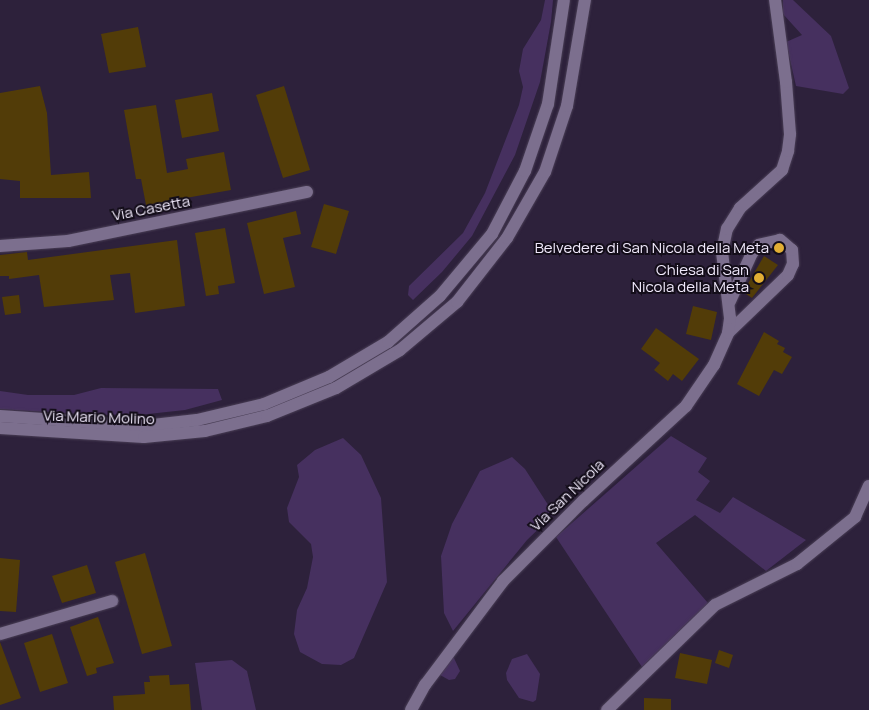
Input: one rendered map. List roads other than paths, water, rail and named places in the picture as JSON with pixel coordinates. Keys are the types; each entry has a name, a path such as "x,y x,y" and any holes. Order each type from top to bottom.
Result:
{"street":[{"name":"Via Mario Molino","path":"0,416 144,426 198,420 264,404 313,384 388,342 440,296 496,226 525,171 548,104 564,0"},
{"name":"Via Mario Molino","path":"0,428 144,437 205,431 268,416 336,388 400,350 457,302 507,238 545,172 567,106 585,0"},
{"path":"730,301 722,252 727,228 740,208 782,170 788,151 790,134 786,82 775,0"},
{"name":"Via Casetta","path":"0,246 68,241 307,192"},
{"path":"728,333 788,275 793,264 792,250 780,240 759,244 752,253 730,301"},
{"name":"Via San Nicola","path":"411,710 425,686 503,581 583,501 686,406 714,365 728,333 730,301"},
{"path":"606,710 715,605 798,564 855,517 869,486"},
{"path":"0,634 112,601"}],"place":[{"name":"Belvedere di San Nicola della Meta","path":"779,248"},
{"name":"Chiesa di San Nicola della Meta","path":"759,278"}]}
